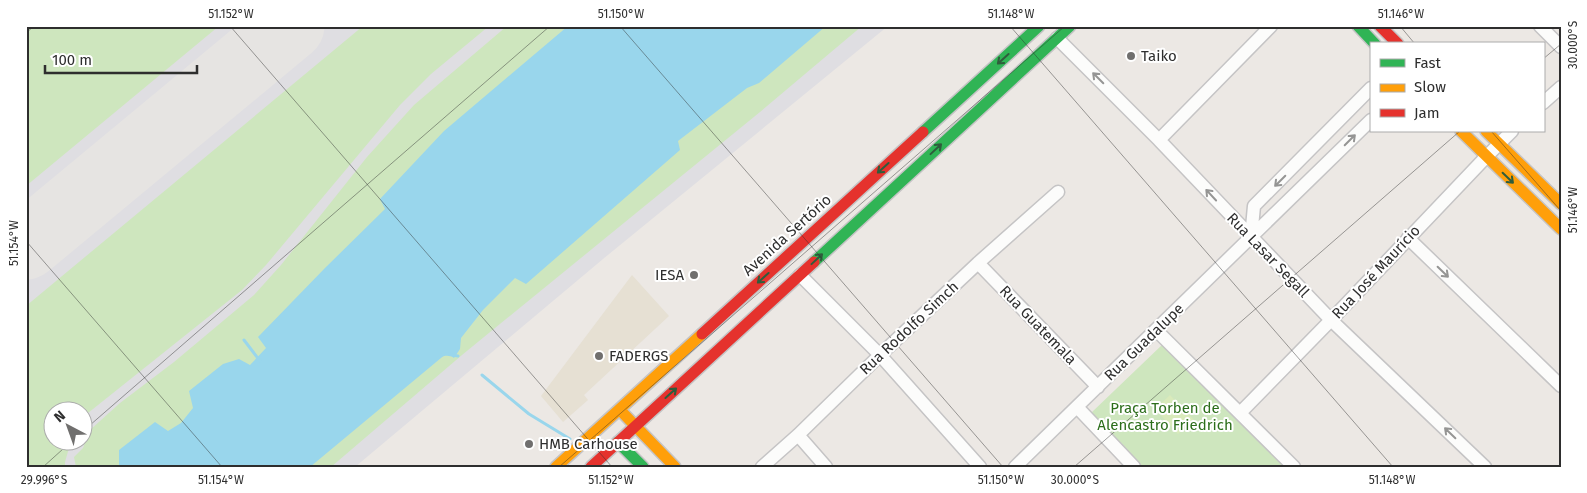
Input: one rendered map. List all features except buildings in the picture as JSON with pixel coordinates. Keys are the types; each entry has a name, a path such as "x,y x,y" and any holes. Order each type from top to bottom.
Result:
{"main road":[{"name":"Avenida Sertório","path":"556,467 1039,26"},
{"path":"590,467 1070,26"},
{"path":"1358,26 1374,42"},
{"path":"1380,26 1396,42"},
{"path":"1462,132 1561,228"},
{"path":"1487,132 1561,204"},
{"path":"620,410 675,467"},
{"path":"618,442 643,467"}],"street":[{"path":"1159,140 1271,26"},
{"path":"1540,26 1561,47"},
{"name":"Rua Lasar Segall","path":"1057,38 1159,140 1331,320 1485,467"},
{"path":"1544,102 1561,87"},
{"path":"1251,238 1253,208 1370,89"},
{"name":"Rua Guadalupe","path":"1015,467 1370,121"},
{"name":"Rua José Maurício","path":"1240,413 1511,132"},
{"path":"1314,146 1329,160"},
{"name":"Rua Rodolfo Simch","path":"762,467 978,263 1058,192"},
{"path":"1408,238 1561,386"},
{"name":"Rua Guatemala","path":"978,263 1098,387"},
{"path":"800,276 880,355 980,467"},
{"path":"1156,330 1294,467"},
{"path":"1077,407 1134,467"},
{"path":"798,435 826,467"}],"shaded area":[{"path":"26,26 888,26 603,259 355,467 26,467"},
{"name":"FADERGS","path":"632,275 669,316 584,395 588,400 563,422 541,396"}],"green space":[{"path":"26,26 219,26 26,186"},
{"path":"363,26 489,26 431,74 400,105 266,265 242,290 92,410 92,400 42,400 42,450 68,450 65,467 26,467 26,306"},
{"path":"507,26 862,26 760,112 462,355 331,467 76,467 74,457 81,450 92,450 92,428 120,403 174,362 254,295 281,265 367,157 414,105"},
{"name":"Praça Torben de Alencastro Friedrich","path":"1163,344 1286,467 1143,467 1091,413"},
{"path":"1170,395 1194,420 1178,434 1155,409"}],"water":[{"path":"568,26 826,26 759,83 747,88 678,141 680,150 526,284 515,278 483,310 461,338 460,349 454,358 447,353 310,467 119,467 119,450 155,422 168,431 181,423 193,408 189,391 223,364 239,359 250,365 266,348 258,337 385,209 380,199 444,131"}],"waterway":[{"path":"244,340 260,361"},
{"path":"442,355 458,356"},
{"path":"482,375 529,414 570,439"}],"taxiway":[{"path":"200,101 280,31 283,26"}],"runway":[{"path":"26,245 290,26"}],"traffic: fast":[{"path":"923,132 1039,26"},
{"path":"814,262 1070,26"},
{"path":"1358,26 1373,42"},
{"path":"618,442 643,467"}],"traffic: slow":[{"path":"1462,132 1561,229"},
{"path":"1487,132 1561,204"},
{"path":"556,467 702,334"},
{"path":"620,410 675,467"}],"traffic: jam":[{"path":"1380,26 1396,42"},
{"path":"702,334 923,132"},
{"path":"591,467 814,262"}],"place":[{"name":"Taiko","path":"1131,56"},
{"name":"IESA","path":"694,275"},
{"name":"FADERGS","path":"599,356"},
{"name":"HMB Carhouse","path":"529,444"}]}
